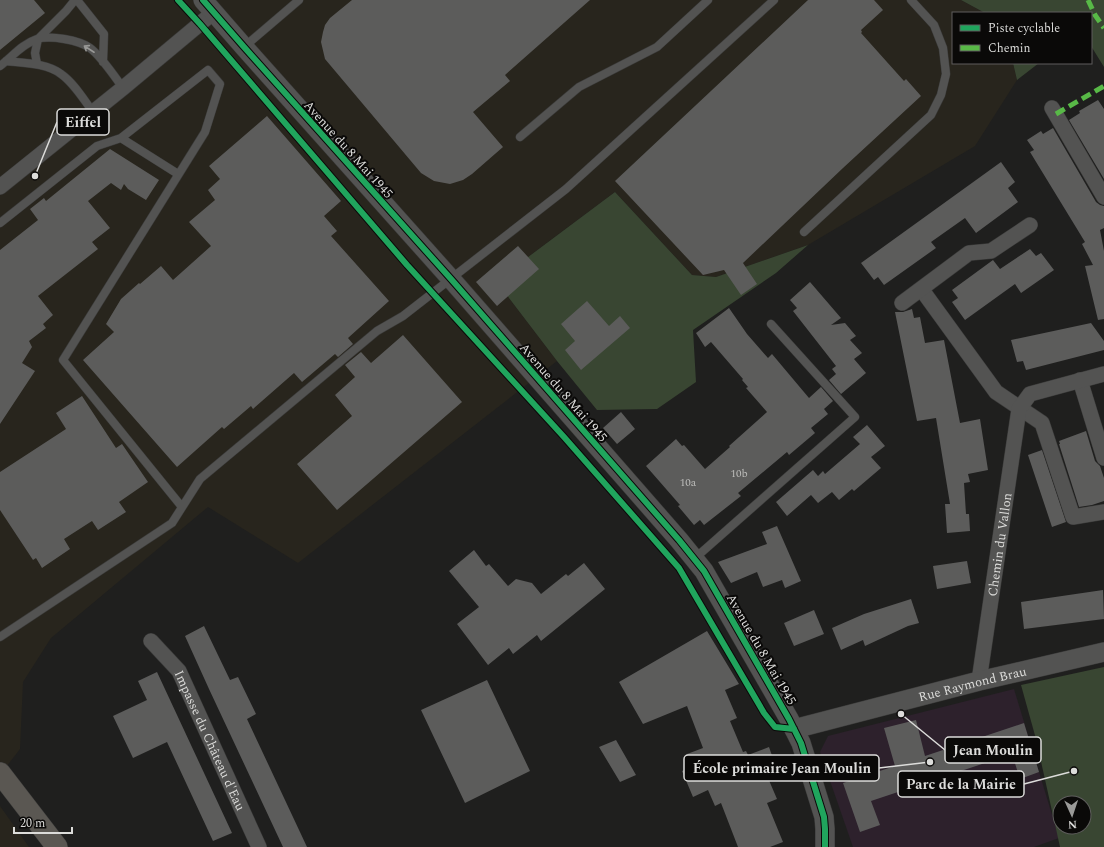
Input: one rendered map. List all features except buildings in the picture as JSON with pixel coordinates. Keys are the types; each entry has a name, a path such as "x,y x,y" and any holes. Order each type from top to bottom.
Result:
{"main road":[{"path":"0,772 57,847"}],"street":[{"name":"Avenue du 8 Mai 1945","path":"208,6 451,279 704,571 801,743 824,817 825,847"},
{"path":"0,187 123,88 208,6"},
{"path":"1052,108 1104,197"},
{"path":"902,303 922,290 969,254 991,251 1030,225"},
{"path":"922,290 996,392 1019,409 1042,423 1073,517 1104,512"},
{"path":"1019,409 1030,394 1104,374"},
{"path":"1080,380 1104,458"},
{"name":"Chemin du Vallon","path":"980,681 1019,409"},
{"name":"Impasse du Château d'Eau","path":"151,641 179,671 259,847"},
{"name":"Rue Raymond Brau","path":"794,729 980,681 1104,652"}],"lane":[{"path":"3,64 21,48 38,39 76,0 104,34 103,62"},
{"path":"244,47 299,0"},
{"path":"520,137 579,87 657,47 708,0"},
{"path":"0,638 172,523 200,479 377,331 403,316 566,189 774,0"},
{"path":"804,232 931,115 941,95 946,74 943,48 934,25 911,0"},
{"path":"38,39 57,38 74,41 90,48 123,88"},
{"path":"37,64 35,53 38,39"},
{"path":"3,64 37,64 61,73 94,112"},
{"path":"0,223 97,146 121,138 208,70 220,84 205,132 63,360 182,507"},
{"path":"121,138 178,174"},
{"path":"694,559 855,417 771,324"}],"shaded area":[{"path":"0,0 961,0 983,12 952,12 952,64 1013,64 1017,80 975,146 808,245 716,277 692,275 615,192 496,281 557,361 298,563 208,507 51,638 23,682 20,749 0,775"},
{"path":"1014,689 1052,815 1052,835 1058,835 1059,838 1034,847 853,847 820,752 828,736"},
{"path":"0,806 29,847 0,847"}],"green space":[{"path":"961,0 1104,0 1104,67 1092,48 1092,12 983,12"},
{"path":"1013,64 1038,64 1017,80"},
{"path":"615,192 692,275 716,277 808,245 776,273 693,330 696,382 657,409 597,410 557,361 496,281"},
{"path":"1104,667 1104,847 1060,847 1057,835 1092,835 1092,795 1052,795 1052,811 1036,739 1021,685"}],"marked path":[{"path":"1088,0 1095,15 1104,28"},
{"path":"1056,114 1104,86"}],"cycle path":[{"path":"178,0 407,265 564,437 679,568 764,713 775,727 794,729"},
{"path":"203,0 451,279 679,540 704,571 789,719 801,743 824,817 825,847"}],"place":[{"name":"Eiffel","path":"35,176"},
{"name":"Jean Moulin","path":"901,714"},
{"name":"École primaire Jean Moulin","path":"930,762"},
{"name":"Parc de la Mairie","path":"1074,771"}]}
